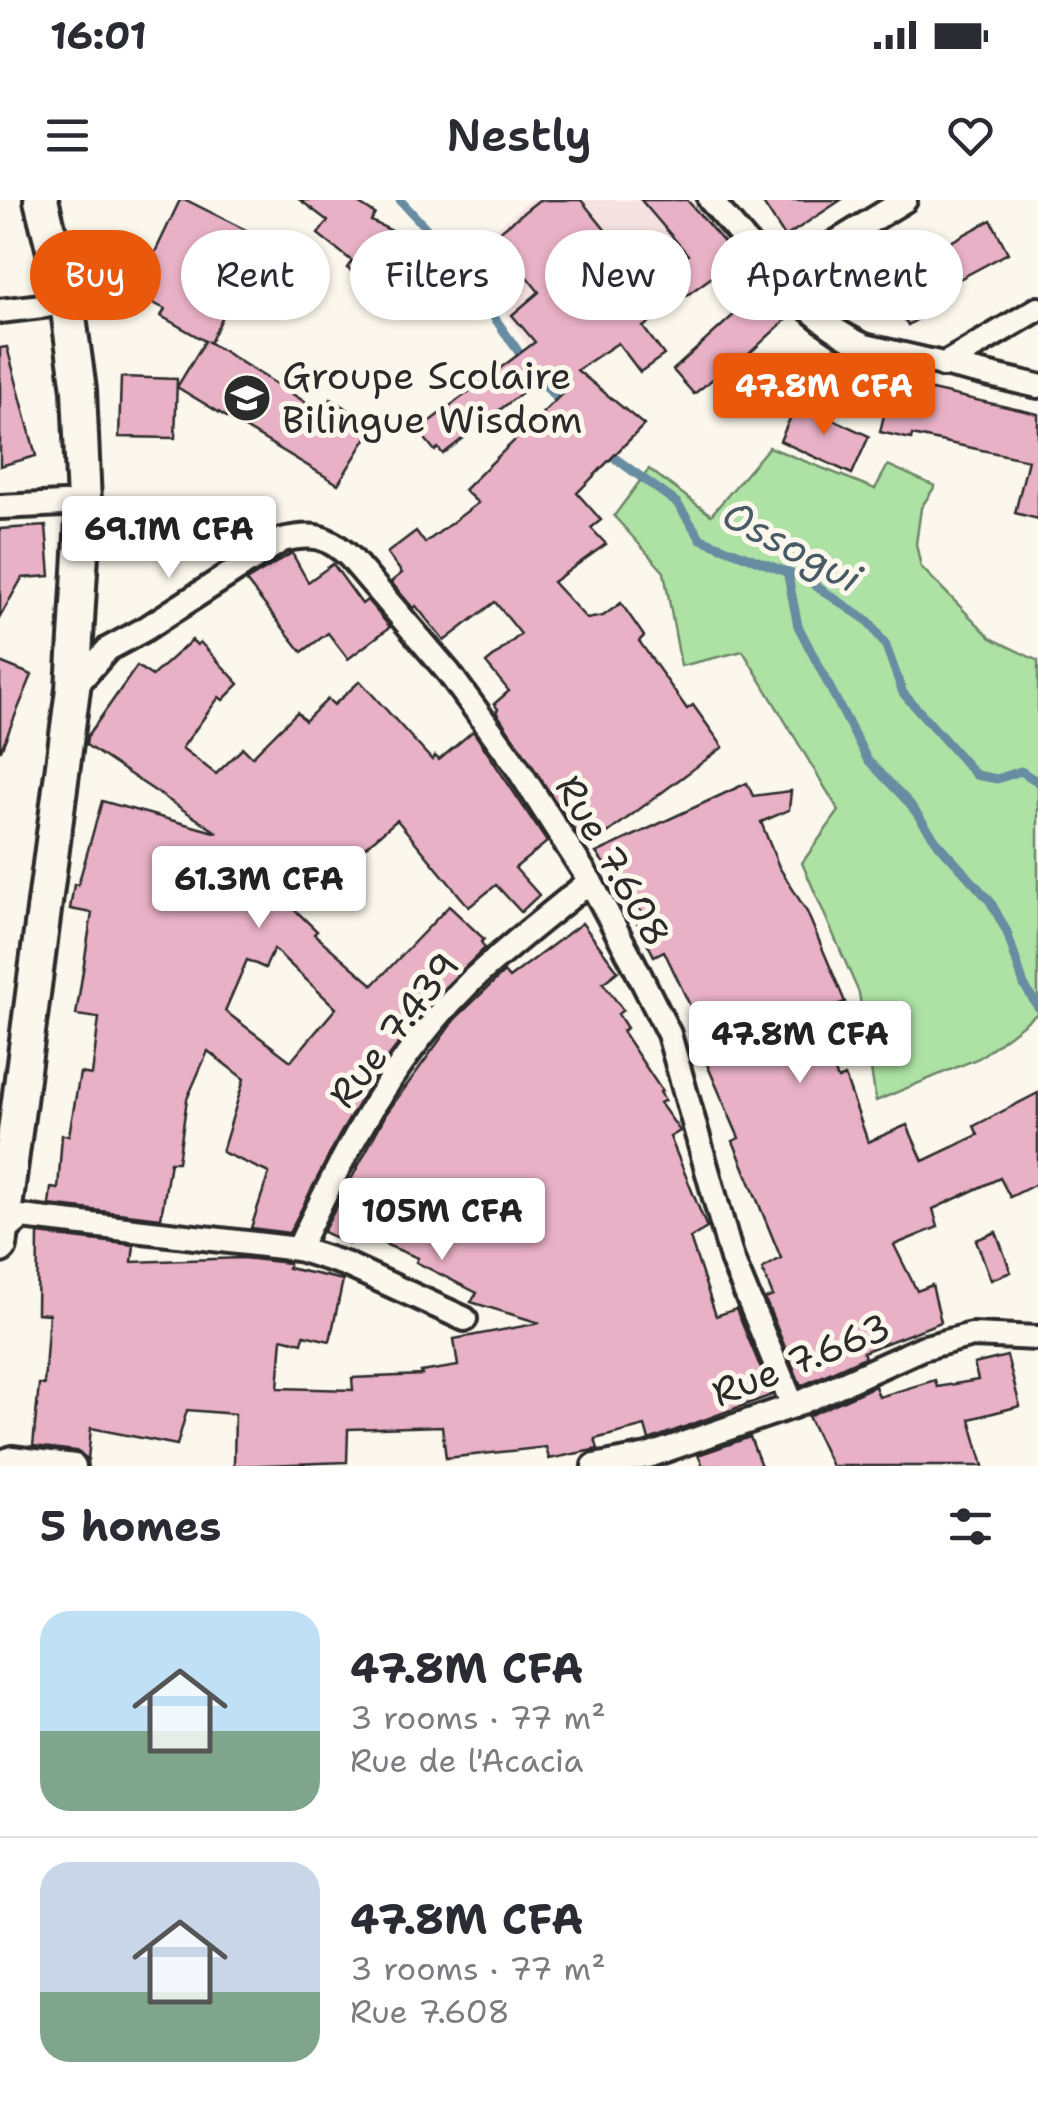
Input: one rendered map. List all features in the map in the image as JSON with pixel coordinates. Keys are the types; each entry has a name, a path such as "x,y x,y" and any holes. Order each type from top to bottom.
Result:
{"main road":[{"path":"40,200 48,230"},
{"path":"0,1246 73,690 84,504 79,390 69,320"}],"street":[{"path":"710,200 737,230"},
{"path":"856,230 904,200"},
{"path":"0,311 30,307"},
{"path":"943,365 1038,309"},
{"path":"824,320 840,335 865,346 1038,386"},
{"path":"0,508 84,504"},
{"name":"Rue 7.608","path":"73,690 108,649 282,540 304,535 332,540 350,557 449,673 514,761 590,882 669,1034 732,1259 793,1406"},
{"name":"Rue 7.439","path":"298,1249 372,1104 429,1030 472,980 590,882"},
{"path":"0,1236 22,1217 298,1249 344,1264 465,1320"},
{"name":"Rue 7.663","path":"594,1466 648,1456 793,1406 922,1348 972,1336 1038,1338"},
{"path":"0,1464 12,1458 74,1466"}],"shaded area":[{"path":"530,200 692,200 717,230 711,230 711,278 691,293 691,230 545,230 545,320 652,320 560,381 556,375 551,378 510,320 525,320 525,230 494,230"}],"green space":[{"path":"769,447 875,489 888,465 935,486 921,508 916,544 921,567 991,638 1038,661 1038,1013 979,1058 876,1101 859,993 802,863 839,811 743,651 681,666 664,572 614,516 649,469 711,515"}],"building":[{"path":"180,200 246,230 181,230 181,320 221,320 210,343 323,413 331,399 374,426 338,484 177,387 205,341 161,316 165,309 161,307 161,240"},
{"path":"300,200 353,200 375,214 371,221 390,230 350,230 350,259 330,244 330,230 321,230 328,221"},
{"path":"539,200 581,200 605,230 545,230 545,320 653,320 643,327 664,355 640,372 618,343 577,370 644,425 577,493 601,520 591,528 606,544 553,582 587,619 603,616 621,603 644,636 639,641 687,709 693,705 723,747 590,846 587,842 584,845 496,712 494,704 509,691 486,663 521,634 495,602 444,641 391,582 402,573 387,553 416,531 425,543 478,503 464,490 567,389 551,370 443,454 438,448 435,451 418,430 535,342 516,320 525,320 525,304 539,292 525,275 525,230 502,230"},
{"path":"641,200 687,200 713,230 711,278 691,292 691,230 667,230"},
{"path":"761,200 841,200 796,230 780,230"},
{"path":"991,220 1008,253 963,277 963,235"},
{"path":"728,320 786,320 721,385 714,378 694,394 673,370"},
{"path":"7,347 36,456 0,466 0,348"},
{"name":"Groupe Scolaire Bilingue Wisdom","path":"121,377 177,379 175,438 119,437"},
{"path":"892,381 1038,414 1038,519 1015,513 1028,460 912,435 911,439 880,432"},
{"path":"797,403 869,436 852,474 780,441"},
{"path":"46,526 50,576 22,578 0,617 0,529"},
{"path":"292,553 308,582 333,564 362,604 367,600 390,627 348,659 328,633 302,652 246,581"},
{"path":"192,640 197,645 200,642 239,684 223,700 219,697 182,748 216,774 243,748 252,757 297,712 305,721 328,699 334,705 360,681 432,760 435,756 439,760 473,731 547,842 515,868 539,895 521,912 496,885 469,907 397,820 293,908 317,931 314,934 373,985 449,906 484,939 481,942 485,948 433,999 382,1065 340,1134 289,1233 251,1228 269,1173 222,1152 244,1079 208,1051 187,1099 178,1162 170,1162 161,1218 49,1205 51,1188 58,1189 62,1135 69,1135 80,1073 92,1075 99,1018 76,1015 92,913 70,909 74,884 78,885 102,801 218,833 86,745 87,737 137,666 152,676","holes":["274,949 336,1008 291,1061 225,1011 247,960 265,968"]},
{"path":"0,662 32,675 1,750 0,750"},
{"path":"747,783 753,796 791,791 789,810 761,822 779,867 807,912 845,1002 810,1014 838,1079 845,1076 868,1142 907,1125 923,1161 978,1135 974,1126 1038,1093 1038,1183 1010,1197 1000,1178 933,1209 938,1227 894,1245 917,1291 932,1285 941,1322 863,1352 865,1357 801,1386 765,1299 773,1296 762,1269 781,1258 733,1141 739,1138 696,1039 704,1035 664,951 654,956 635,919 644,915 596,853"},
{"path":"582,923 618,971 603,983 623,1010 618,1014 627,1028 622,1031 662,1091 665,1100 660,1103 680,1131 670,1137 707,1228 690,1238 716,1316 736,1309 772,1395 649,1440 645,1426 595,1439 598,1449 549,1459 546,1447 446,1458 442,1426 348,1429 347,1462 234,1466 235,1414 187,1410 177,1445 91,1428 88,1459 76,1451 33,1446 39,1384 44,1385 49,1314 37,1313 38,1234 134,1245 132,1262 242,1258 289,1263 288,1268 343,1280 330,1341 304,1335 302,1343 282,1338 278,1388 353,1390 352,1378 422,1375 421,1372 458,1366 454,1339 540,1323 471,1302 477,1293 416,1262 418,1258 356,1232 349,1244 323,1232 386,1114 455,1019 504,972 509,978"},
{"path":"996,1232 1011,1272 991,1280 976,1240"},
{"path":"1007,1356 1020,1406 970,1419 983,1466 832,1466 808,1416 875,1386 879,1397 935,1380 937,1387 978,1380 974,1364"},
{"path":"750,1437 761,1466 703,1466 698,1455"}],"waterway":[{"name":"Ossogui","path":"400,200 449,253 525,361"},
{"name":"Ossogui","path":"535,373 563,407"},
{"name":"Ossogui","path":"605,451 677,503 701,539 807,580 868,621 886,646 903,693 976,775 997,779 1021,771 1038,782"},
{"path":"787,571 798,626 867,759 910,804 940,846 990,901 1007,932 1024,985 1038,1007"}],"place":[{"name":"Groupe Scolaire Bilingue Wisdom","path":"247,398"}]}
